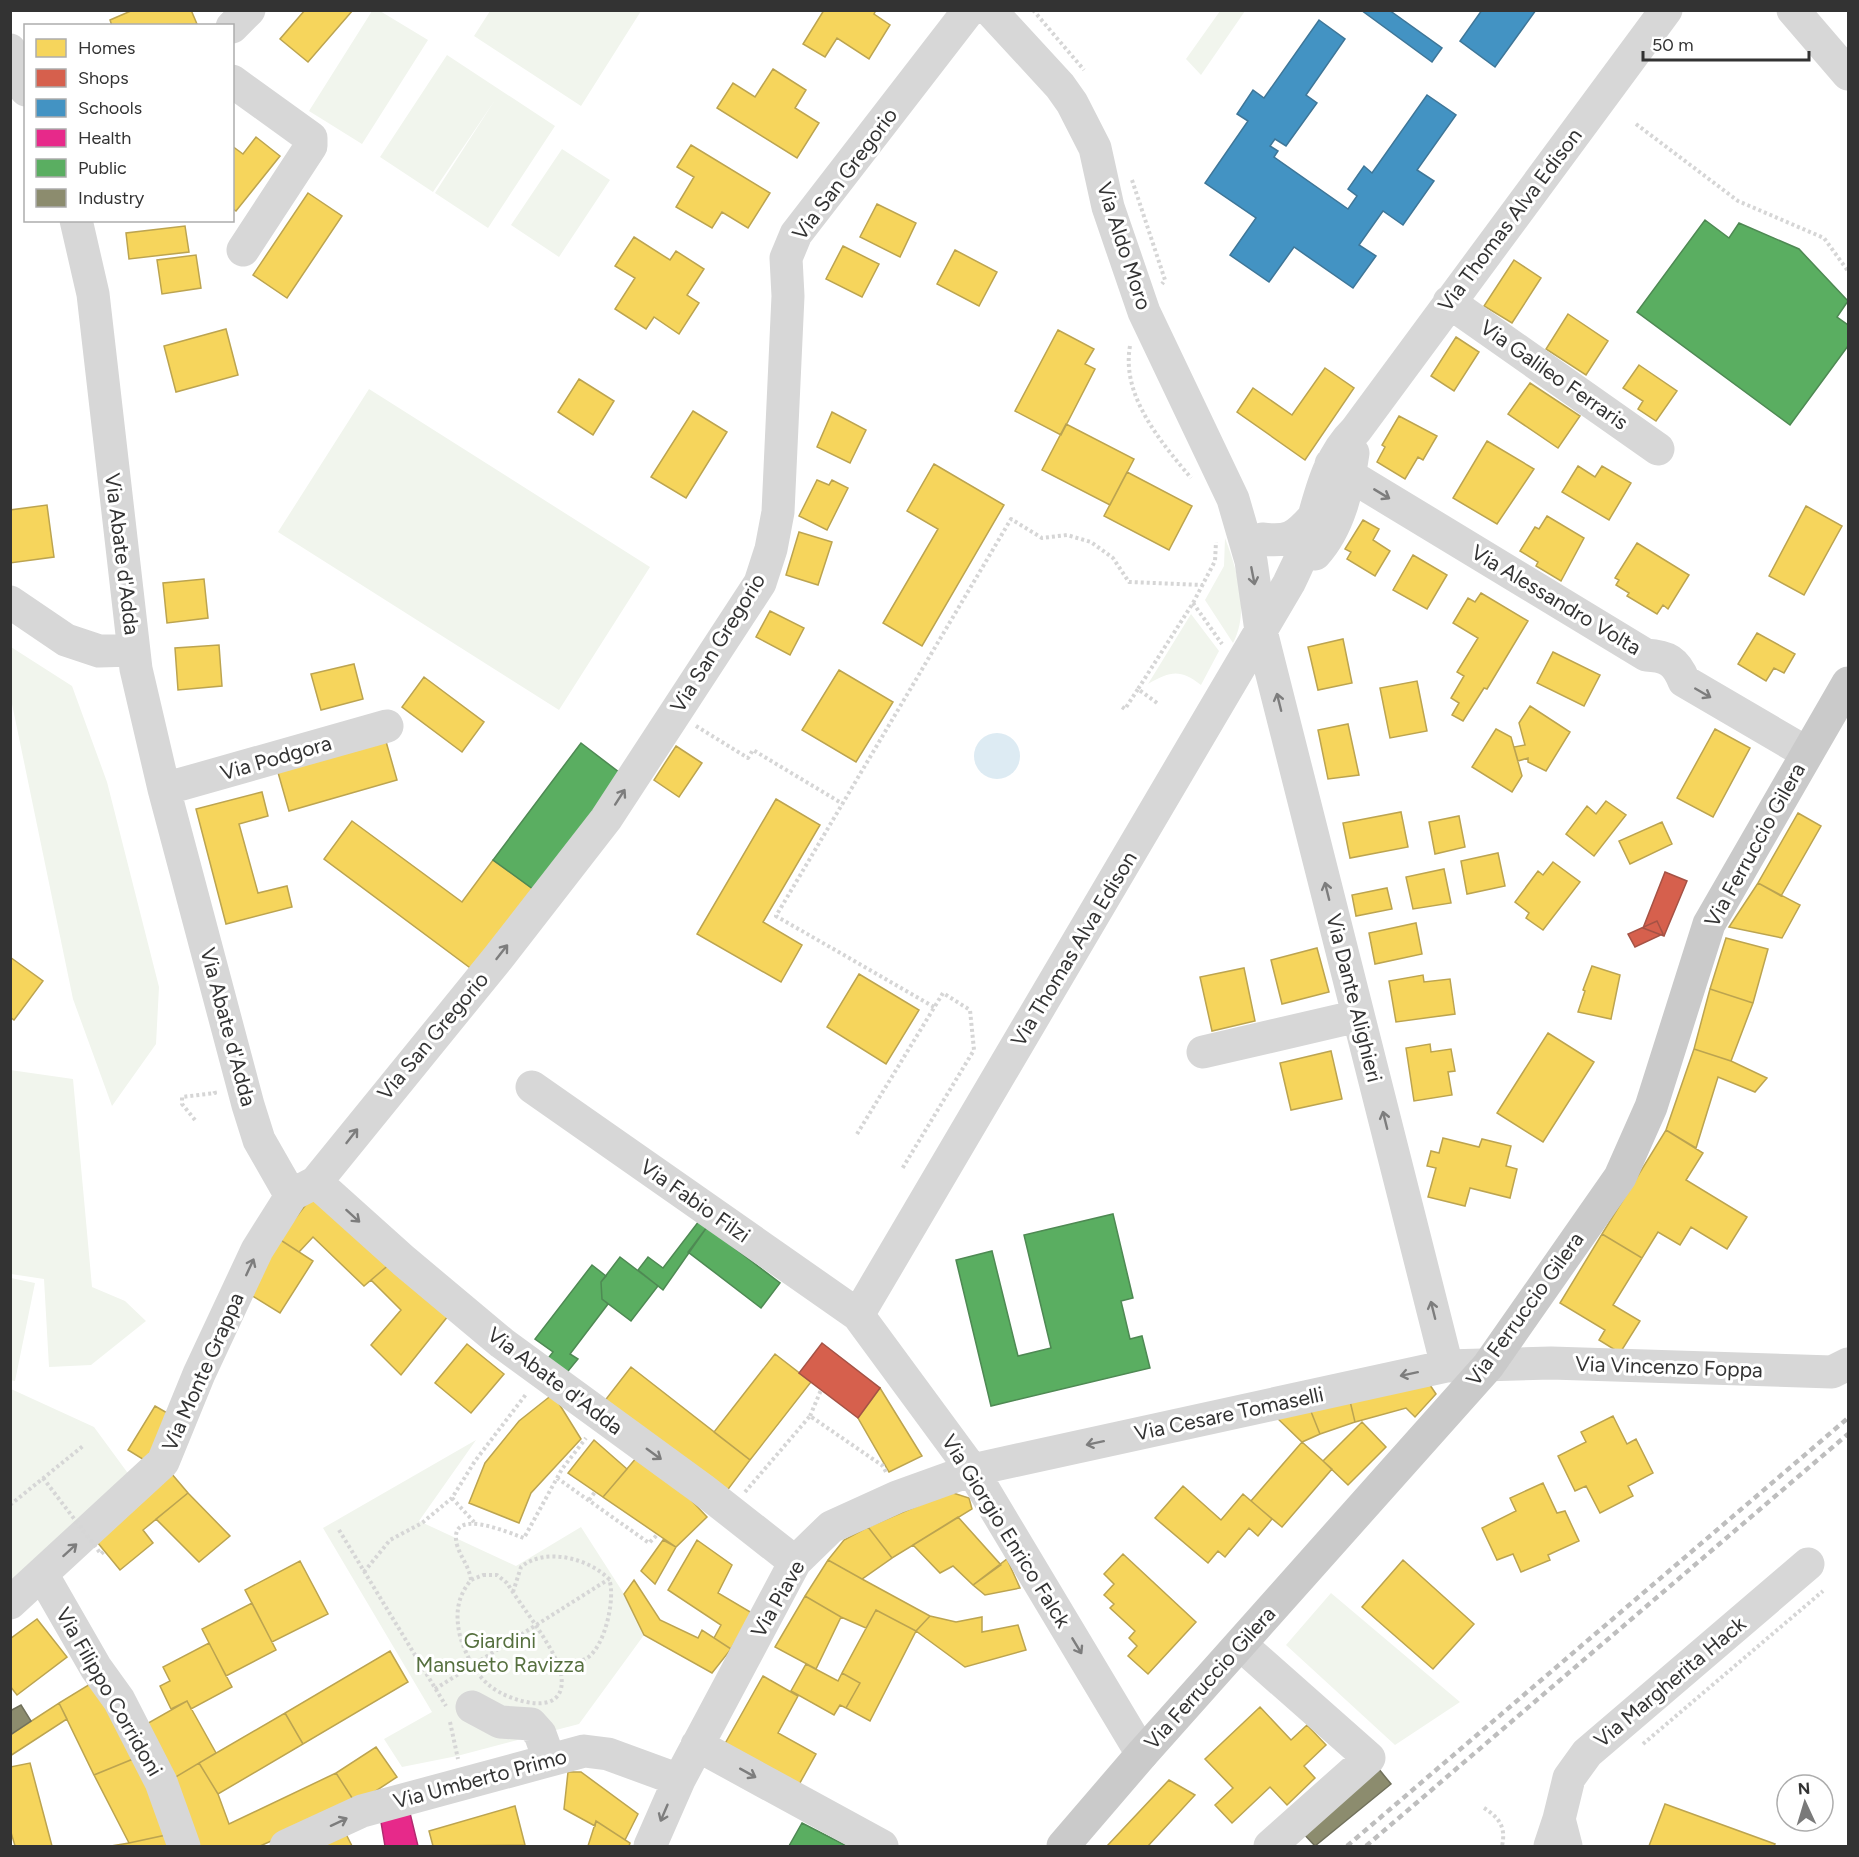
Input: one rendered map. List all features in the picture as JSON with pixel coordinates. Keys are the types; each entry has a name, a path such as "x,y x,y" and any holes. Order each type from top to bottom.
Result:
{"main road":[{"name":"Via Ferruccio Gilera","path":"1064,1846 1142,1754 1488,1366 1620,1177 1651,1107 1709,924 1848,683"}],"street":[{"path":"234,25 249,10"},
{"name":"Via San Gregorio","path":"303,1189 498,958 606,819 760,583 771,549 778,512 788,296 786,258 796,234 969,10"},
{"name":"Via Aldo Moro","path":"990,10 1060,86 1095,148 1108,207 1144,312 1233,499 1251,561 1261,631"},
{"name":"Via Thomas Alva Edison","path":"1289,583 1323,545 1341,508 1341,469 1345,441 1356,430 1666,10"},
{"path":"1793,10 1848,74"},
{"path":"10,50 24,85"},
{"path":"234,82 311,138 311,146 243,250"},
{"name":"Via Abate d'Adda","path":"79,222 93,294 134,650 164,789 259,1140 303,1189 404,1261 502,1344 729,1510 795,1562"},
{"name":"Via Galileo Ferraris","path":"1449,302 1658,449"},
{"name":"Via Thomas Alva Edison","path":"858,1315 1243,664 1289,583 1306,545 1312,519 1341,469"},
{"name":"Via Alessandro Volta","path":"1341,469 1646,655 1663,656 1678,665 1684,681 1807,753"},
{"name":"Via Aldo Moro","path":"1233,499 1262,539 1289,583"},
{"path":"1262,539 1282,542 1298,534 1312,519"},
{"path":"10,602 66,640 99,651 134,650"},
{"name":"Via Dante Alighieri","path":"1261,631 1447,1366"},
{"name":"Via Podgora","path":"164,789 387,726"},
{"path":"1203,1052 1358,1016"},
{"name":"Via Fabio Filzi","path":"532,1087 858,1315"},
{"name":"Via Monte Grappa","path":"10,1603 163,1462 199,1374 257,1250 303,1189"},
{"name":"Via Giorgio Enrico Falck","path":"858,1315 972,1470 1142,1754"},
{"name":"Via Vincenzo Foppa","path":"1488,1366 1551,1363 1843,1361"},
{"name":"Via Cesare Tomaselli","path":"972,1470 1447,1366 1488,1366"},
{"name":"Via Piave","path":"650,1846 679,1780 795,1562 831,1527 897,1497 972,1470"},
{"name":"Via Filippo Corridoni","path":"42,1574 96,1668 119,1700 161,1782 184,1846"},
{"name":"Via Margherita Hack","path":"1558,1837 1569,1778 1587,1753 1815,1577"},
{"path":"1241,1645 1369,1758 1270,1846"},
{"path":"456,1711 500,1722 531,1724 540,1734 549,1759"},
{"path":"697,1745 882,1846"},
{"name":"Via Umberto Primo","path":"286,1846 362,1811 584,1751 608,1754 679,1780"}],"path":[{"path":"1636,124 1738,201 1824,238 1848,271"},
{"path":"934,1007 776,916 1011,519 1042,537 1067,535 1091,542 1113,558 1129,582 1203,585"},
{"path":"1193,603 1227,651 1243,664"},
{"path":"1122,707 1125,709 1138,689"},
{"path":"675,714 748,758 753,750 843,804"},
{"path":"857,1134 942,993 970,1010 974,1050 902,1169"},
{"path":"364,1572 390,1540 422,1522 452,1498 475,1461 543,1374"},
{"path":"729,1510 810,1416 821,1390"},
{"path":"810,1416 884,1466 897,1497"},
{"path":"452,1498 474,1522 524,1538 557,1478 603,1417"},
{"path":"10,1505 83,1446"},
{"path":"43,1478 102,1554 104,1551"},
{"path":"557,1478 649,1543 657,1535"},
{"path":"589,1500 596,1492"},
{"path":"471,1580 468,1565 456,1538 462,1526 474,1522"},
{"path":"339,1530 435,1689 456,1711 462,1783"},
{"path":"513,1593 520,1568 527,1562 548,1556 594,1568 609,1579 613,1597 596,1649 588,1658 579,1661 555,1659"},
{"path":"483,1575 497,1575 513,1593 555,1659 561,1673 559,1694 538,1704 512,1700 489,1685 473,1665 462,1641 456,1620 460,1598 471,1580 483,1575"},
{"path":"1641,1746 1815,1577"},
{"path":"435,1689 609,1579"},
{"path":"1484,1808 1498,1818 1502,1825 1502,1846"}],"green space":[{"path":"372,11 380,11 428,40 362,144 309,111"},
{"path":"490,11 641,11 581,106 474,36"},
{"path":"1220,11 1245,11 1201,75 1186,59"},
{"path":"447,55 555,126 488,228 435,193 495,100 433,192 380,157"},
{"path":"562,149 610,180 559,257 511,225"},
{"path":"369,389 650,567 559,710 278,532"},
{"path":"1225,538 1240,590 1241,618 1233,643 1205,600 1224,566"},
{"path":"1191,614 1219,651 1201,685 1181,674 1169,674 1148,684"},
{"path":"11,647 72,686 107,782 159,987 156,1044 112,1106 73,999 11,699"},
{"path":"10,1070 73,1079 92,1287 125,1301 146,1321 91,1365 49,1367 44,1279 11,1274"},
{"path":"11,1278 35,1283 15,1381 10,1380"},
{"path":"11,1389 94,1427 127,1472 138,1481 11,1583"},
{"name":"Giardini Mansueto Ravizza","path":"476,1440 419,1521 516,1566 581,1527 624,1594 644,1635 579,1724 457,1756 402,1767 384,1739 432,1712 323,1528"},
{"path":"1331,1593 1460,1702 1395,1745 1286,1645"}],"shaded area":[{"path":"997,733 1013,740 1020,756 1013,772 997,779 981,772 974,756 981,740"}],"building: Homes":[{"path":"133,10 191,10 197,24 111,24 110,20"},
{"path":"305,10 353,10 308,62 280,39"},
{"path":"824,10 876,10 874,14 890,25 869,59 837,38 825,57 803,44"},
{"path":"773,69 806,90 795,108 819,123 797,158 717,108 733,83 755,97"},
{"path":"256,137 280,156 236,211 234,210 234,147 243,154"},
{"path":"691,145 770,193 748,228 722,212 712,228 676,207 694,177 677,167"},
{"path":"308,193 342,216 287,298 253,275"},
{"path":"877,204 916,223 900,257 860,237"},
{"path":"185,226 189,252 129,259 126,233"},
{"path":"634,237 670,260 676,251 704,269 687,295 699,303 679,334 654,317 646,329 615,309 635,278 615,266"},
{"path":"843,246 879,264 862,297 826,279"},
{"path":"955,250 997,272 979,306 937,284"},
{"path":"196,255 201,288 162,294 157,260"},
{"path":"1514,260 1541,278 1512,323 1484,306"},
{"path":"1568,314 1608,341 1586,375 1546,349"},
{"path":"226,329 238,375 176,392 164,346"},
{"path":"1058,330 1094,349 1085,364 1095,369 1061,435 1015,411"},
{"path":"1456,337 1479,352 1454,391 1431,376"},
{"path":"1639,365 1677,391 1656,421 1638,409 1643,401 1623,388"},
{"path":"1325,368 1354,388 1305,460 1237,412 1253,388 1292,415"},
{"path":"579,379 614,401 593,435 558,412"},
{"path":"1530,383 1580,416 1558,448 1508,414"},
{"path":"693,411 727,432 686,498 651,477"},
{"path":"832,412 866,430 850,463 817,447"},
{"path":"1399,416 1437,436 1423,460 1418,457 1405,479 1377,462 1385,447 1382,445"},
{"path":"1066,424 1134,459 1110,505 1042,470"},
{"path":"1487,441 1534,469 1497,524 1453,498"},
{"path":"934,464 1004,505 922,646 883,623 938,529 907,511"},
{"path":"1578,466 1595,477 1602,466 1631,483 1609,520 1562,492"},
{"path":"1127,472 1192,506 1169,550 1104,516"},
{"path":"817,480 829,485 832,480 848,488 827,530 799,516"},
{"path":"47,505 54,557 10,563 10,510"},
{"path":"1806,506 1842,526 1804,595 1769,576"},
{"path":"1547,516 1584,538 1561,581 1536,566 1538,562 1520,551 1535,527 1539,529"},
{"path":"1363,520 1379,529 1373,540 1390,551 1375,576 1347,559 1351,552 1345,549"},
{"path":"799,532 832,542 818,585 786,575"},
{"path":"1637,543 1689,575 1668,609 1663,605 1657,614 1627,596 1629,593 1616,585 1619,580 1615,578"},
{"path":"1413,555 1447,575 1427,609 1393,590"},
{"path":"204,579 208,618 167,623 163,583"},
{"path":"1481,593 1528,621 1487,689 1484,688 1463,721 1452,715 1459,703 1451,698 1464,676 1457,672 1478,638 1453,623 1468,598 1475,602"},
{"path":"770,611 804,628 790,655 756,637"},
{"path":"1757,633 1795,654 1784,673 1774,668 1766,681 1738,664"},
{"path":"1343,639 1352,683 1318,690 1308,647"},
{"path":"219,645 222,686 178,690 175,648"},
{"path":"1553,652 1600,675 1584,706 1537,683"},
{"path":"354,664 363,699 321,710 311,674"},
{"path":"839,670 893,702 856,762 802,730"},
{"path":"424,677 484,722 462,752 402,707"},
{"path":"1417,681 1427,731 1390,738 1380,688"},
{"path":"1530,706 1570,732 1546,771 1528,762 1528,758 1518,761 1514,747 1525,745 1519,723"},
{"path":"1348,724 1359,775 1328,779 1318,730"},
{"path":"1496,729 1511,737 1522,776 1512,792 1472,767"},
{"path":"1715,729 1750,748 1713,817 1677,798"},
{"path":"385,738 397,780 289,811 277,769"},
{"path":"676,746 702,763 679,797 654,780"},
{"path":"262,792 268,816 239,824 258,893 287,886 292,907 226,924 196,809"},
{"path":"776,799 820,825 763,922 802,945 781,982 697,934"},
{"path":"1606,801 1626,815 1594,856 1566,834 1587,806 1596,814"},
{"path":"1401,812 1408,847 1350,858 1343,823"},
{"path":"1798,813 1821,826 1781,896 1758,883"},
{"path":"1459,816 1465,847 1435,854 1429,822"},
{"path":"352,821 462,902 493,860 537,892 477,973 324,859"},
{"path":"1662,822 1672,844 1630,864 1619,841"},
{"path":"1498,853 1505,886 1467,894 1461,861"},
{"path":"1553,862 1580,882 1543,930 1526,918 1529,913 1515,902 1538,871 1543,875"},
{"path":"1444,869 1451,903 1413,909 1406,877"},
{"path":"1758,883 1800,905 1782,938 1729,927"},
{"path":"1387,888 1392,909 1356,916 1352,895"},
{"path":"1416,923 1422,954 1375,964 1369,933"},
{"path":"1726,938 1768,949 1753,1003 1710,989"},
{"path":"1317,948 1329,992 1282,1004 1271,960"},
{"path":"10,957 43,981 14,1020 10,1017"},
{"path":"1592,966 1620,975 1611,1019 1578,1012"},
{"path":"1244,968 1255,1021 1212,1031 1200,977"},
{"path":"859,974 919,1010 886,1064 827,1027"},
{"path":"1423,975 1424,982 1450,979 1455,1014 1396,1022 1389,981"},
{"path":"1710,989 1753,1003 1731,1061 1694,1049"},
{"path":"1548,1033 1594,1062 1543,1142 1497,1113"},
{"path":"1430,1044 1431,1052 1451,1049 1455,1071 1448,1072 1452,1095 1414,1101 1406,1048"},
{"path":"1694,1049 1731,1061 1767,1078 1755,1092 1718,1077 1696,1148 1666,1130"},
{"path":"1331,1051 1342,1099 1291,1110 1280,1063"},
{"path":"1666,1130 1703,1153 1686,1180 1747,1217 1727,1249 1691,1227 1680,1245 1658,1232 1642,1258 1602,1234"},
{"path":"1443,1138 1479,1147 1482,1139 1511,1146 1506,1166 1517,1169 1510,1198 1470,1188 1465,1206 1428,1197 1436,1168 1427,1166 1431,1151 1439,1153"},
{"path":"315,1193 391,1263 364,1286 313,1237 299,1252 279,1239"},
{"path":"1602,1234 1642,1258 1613,1305 1640,1321 1620,1353 1599,1340 1605,1330 1560,1303"},
{"path":"279,1239 313,1261 280,1313 246,1292"},
{"path":"391,1263 452,1311 401,1375 371,1345 401,1310 371,1280"},
{"path":"467,1344 504,1374 471,1413 435,1383"},
{"path":"775,1354 811,1382 750,1460 714,1432"},
{"path":"631,1367 750,1460 723,1496 603,1403"},
{"path":"1428,1382 1436,1394 1415,1417 1406,1408 1355,1422 1350,1401"},
{"path":"880,1388 922,1456 889,1472 858,1418"},
{"path":"553,1394 581,1439 531,1493 519,1523 469,1503 485,1463 519,1421"},
{"path":"1350,1401 1355,1422 1320,1434 1310,1409"},
{"path":"155,1406 176,1418 149,1463 128,1450"},
{"path":"1310,1409 1320,1434 1302,1442 1276,1417"},
{"path":"1613,1416 1627,1444 1636,1439 1653,1473 1628,1486 1633,1496 1600,1513 1586,1486 1575,1491 1558,1456 1586,1442 1581,1432"},
{"path":"1362,1422 1386,1447 1348,1485 1323,1461"},
{"path":"594,1440 627,1469 603,1497 568,1473"},
{"path":"1302,1442 1332,1469 1282,1527 1251,1501"},
{"path":"637,1457 691,1500 707,1517 676,1547 603,1497"},
{"path":"171,1473 188,1493 143,1530 153,1543 120,1570 93,1537"},
{"path":"1543,1483 1557,1513 1565,1511 1579,1541 1548,1555 1550,1560 1521,1572 1513,1554 1497,1560 1482,1528 1516,1511 1510,1498"},
{"path":"1183,1486 1221,1520 1243,1494 1272,1519 1258,1536 1249,1528 1225,1557 1218,1551 1208,1563 1155,1518"},
{"path":"950,1492 969,1498 972,1509 892,1558 868,1527"},
{"path":"188,1493 230,1536 199,1562 156,1519"},
{"path":"958,1517 1001,1565 973,1585 953,1566 940,1573 913,1545"},
{"path":"868,1527 892,1558 862,1579 828,1560 844,1540"},
{"path":"663,1540 676,1547 655,1584 641,1571"},
{"path":"697,1540 732,1565 718,1593 752,1613 731,1649 714,1638 721,1625 668,1590"},
{"path":"1123,1554 1196,1622 1148,1674 1128,1656 1137,1646 1129,1638 1135,1631 1110,1608 1114,1604 1104,1595 1114,1584 1104,1574"},
{"path":"1007,1559 1020,1588 985,1595 973,1585"},
{"path":"828,1560 930,1616 916,1631 876,1610 866,1628 841,1617 805,1596"},
{"path":"1403,1560 1474,1624 1433,1669 1362,1607"},
{"path":"300,1561 328,1614 272,1642 245,1590"},
{"path":"634,1580 660,1620 698,1638 702,1630 731,1649 712,1673 644,1635 624,1594"},
{"path":"805,1596 841,1617 816,1669 775,1647"},
{"path":"252,1603 276,1650 226,1676 202,1629"},
{"path":"876,1610 916,1631 870,1721 846,1708 860,1683 842,1673"},
{"path":"930,1616 956,1622 982,1617 982,1632 1018,1625 1026,1650 965,1667 916,1631"},
{"path":"37,1619 67,1657 17,1695 10,1686 10,1639"},
{"path":"209,1643 232,1687 191,1709 187,1701 171,1709 160,1686 170,1681 163,1667"},
{"path":"390,1651 408,1682 303,1744 285,1713"},
{"path":"806,1664 838,1681 842,1673 860,1683 846,1708 840,1705 834,1715 791,1691"},
{"path":"763,1676 798,1696 778,1733 816,1754 796,1790 722,1749"},
{"path":"95,1681 133,1759 94,1775 59,1703"},
{"path":"187,1701 216,1753 169,1781 143,1726"},
{"path":"59,1703 67,1719 10,1756 10,1735"},
{"path":"1260,1707 1291,1740 1307,1725 1326,1745 1304,1766 1315,1778 1287,1805 1270,1787 1232,1823 1215,1805 1233,1788 1205,1759"},
{"path":"285,1713 303,1744 218,1794 199,1763"},
{"path":"376,1747 397,1777 356,1804 336,1773"},
{"path":"133,1759 171,1834 129,1843 94,1775"},
{"path":"30,1763 52,1846 15,1846 10,1829 10,1767"},
{"path":"199,1763 218,1794 229,1824 336,1773 356,1804 260,1846 195,1846 169,1781"},
{"path":"568,1772 581,1772 638,1814 625,1840 596,1821 595,1826 564,1809"},
{"path":"1169,1780 1195,1795 1148,1846 1107,1846"},
{"path":"1665,1804 1775,1844 1774,1846 1649,1846"},
{"path":"515,1806 525,1845 433,1846 429,1831"},
{"path":"596,1821 630,1843 629,1846 588,1846"},
{"path":"345,1832 352,1846 310,1846"},
{"path":"171,1834 174,1846 111,1846 129,1843"}],"building: Shops":[{"path":"1665,872 1687,881 1664,936 1643,928"},
{"path":"1657,921 1663,934 1635,947 1628,934"},
{"path":"822,1343 880,1388 858,1418 799,1373"}],"building: Schools":[{"path":"1361,10 1389,10 1442,48 1432,62"},
{"path":"1482,10 1536,10 1495,67 1460,41"},
{"path":"1319,20 1345,39 1306,95 1317,103 1286,146 1275,139 1270,146 1278,151 1274,157 1348,209 1357,196 1348,189 1364,166 1372,173 1427,95 1456,115 1417,170 1434,181 1403,225 1383,211 1359,245 1376,256 1353,288 1294,247 1269,282 1230,255 1256,218 1205,183 1248,121 1237,114 1253,90 1264,98"}],"building: Health":[{"path":"409,1809 418,1846 385,1846 380,1816"}],"building: Public":[{"path":"1705,220 1729,238 1739,223 1799,249 1848,301 1837,317 1848,325 1848,346 1790,425 1637,312"},
{"path":"581,743 624,776 537,892 493,860"},
{"path":"1113,1214 1133,1298 1121,1301 1130,1339 1142,1336 1150,1368 991,1406 956,1260 992,1251 1018,1356 1051,1348 1024,1235"},
{"path":"699,1221 707,1227 663,1290 638,1270 648,1257 663,1268"},
{"path":"707,1227 780,1283 761,1308 688,1252"},
{"path":"620,1257 658,1286 631,1321 602,1299 601,1282"},
{"path":"592,1265 606,1276 601,1282 602,1299 608,1304 570,1354 578,1359 564,1376 546,1361 553,1352 535,1339"},
{"path":"802,1823 847,1846 789,1846"}],"building: Industry":[{"path":"21,1705 31,1721 10,1735 10,1711"},
{"path":"1378,1768 1391,1784 1315,1846 1302,1832"}],"railway":[{"path":"1347,1846 1848,1418"},
{"path":"1366,1846 1848,1434"}]}
